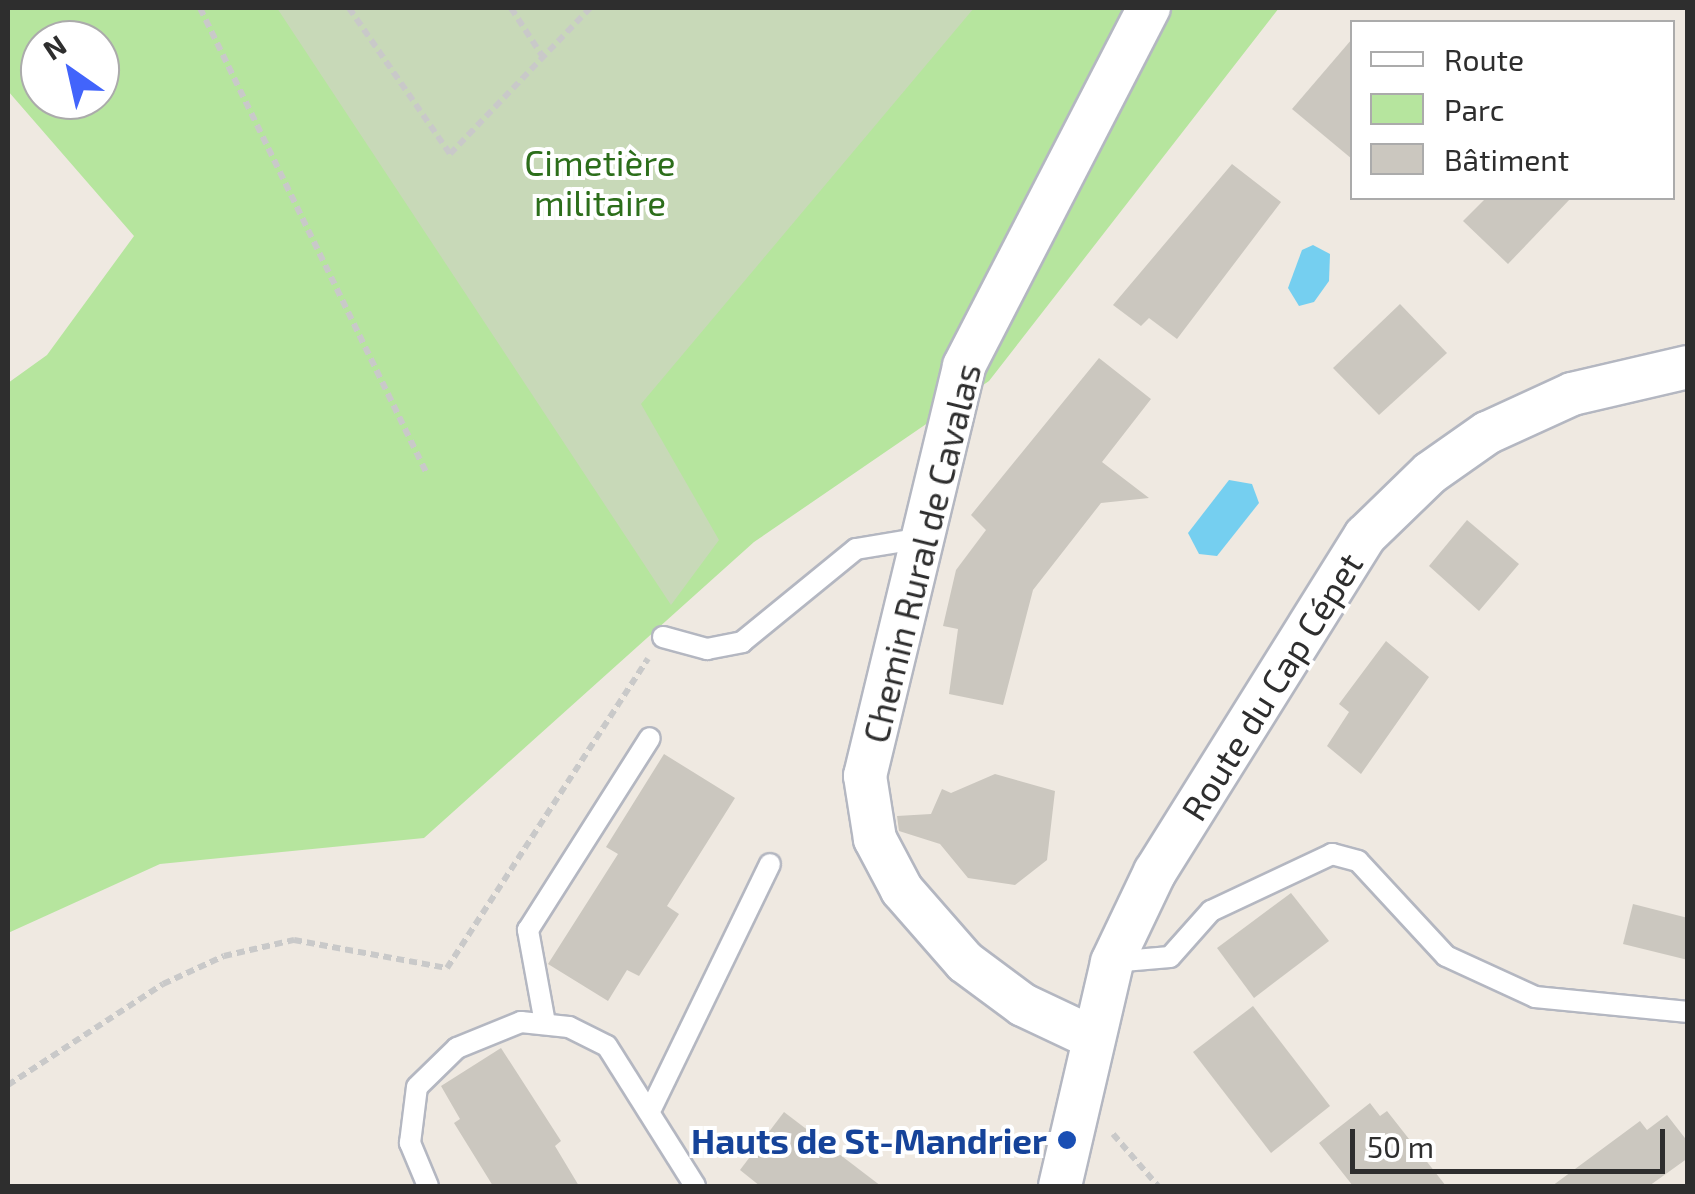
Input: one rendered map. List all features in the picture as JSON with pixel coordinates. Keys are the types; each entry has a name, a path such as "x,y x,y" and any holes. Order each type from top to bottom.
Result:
{"street":[{"name":"Chemin Rural de Cavalas","path":"1091,1037 1023,1005 965,962 902,890 875,839 865,776 917,539 964,366 1149,8"},
{"name":"Route du Cap Cépet","path":"1060,1186 1091,1037 1112,962 1155,872 1365,536 1430,473 1487,433 1572,394 1688,367"}],"lane":[{"path":"663,636 707,650 742,642 856,549 917,539"},
{"path":"545,1023 528,930 650,738"},
{"path":"1112,962 1170,957 1211,910 1332,854 1358,861 1446,956 1535,997 1688,1012"},
{"path":"652,1107 770,864"},
{"path":"428,1186 410,1143 409,1116 433,1065 490,1030 545,1023 606,1046 652,1107 695,1186"}],"path":[{"path":"200,8 426,472"},
{"path":"350,8 450,154 590,8"},
{"path":"510,8 543,56"},
{"path":"8,1086 163,984 224,956 294,940 446,968 663,636"}],"green space":[{"path":"8,8 1279,8 989,381 754,542 424,838 160,864 8,933 8,383 47,355 134,236 33,120 120,120 120,20 20,20 20,105 8,91"},
{"name":"Cimetière militaire","path":"277,8 974,8 641,404 719,540 671,605"}],"water":[{"path":"1313,245 1330,254 1329,281 1314,302 1299,306 1288,288 1302,250"},
{"path":"1229,480 1252,484 1259,503 1217,556 1199,554 1188,533"}],"building":[{"path":"1350,41 1350,157 1292,109"},
{"path":"1232,164 1281,202 1177,339 1149,318 1141,326 1113,305"},
{"path":"1484,200 1569,200 1508,264 1463,221"},
{"path":"1400,304 1447,353 1379,415 1333,368"},
{"path":"1099,358 1151,399 1102,462 1149,498 1101,503 1033,590 1003,705 949,694 958,629 943,626 956,570 986,530 971,515"},
{"path":"1467,520 1519,564 1479,611 1429,566"},
{"path":"1386,641 1429,677 1361,774 1327,746 1349,712 1339,704"},
{"path":"664,754 735,798 667,906 679,914 639,976 627,970 608,1001 548,964 618,854 606,847"},
{"path":"995,774 1055,791 1047,860 1015,885 968,878 940,844 899,831 897,816 931,814 942,789 951,793"},
{"path":"1291,893 1329,941 1254,998 1217,948"},
{"path":"1633,904 1688,918 1688,960 1623,944"},
{"path":"1253,1006 1330,1106 1271,1153 1193,1052"},
{"path":"501,1048 561,1141 555,1146 579,1186 493,1186 454,1123 460,1119 441,1086"},
{"path":"1370,1103 1380,1116 1387,1111 1446,1186 1353,1186 1319,1143"},
{"path":"784,1112 881,1186 760,1186 740,1170"},
{"path":"1667,1115 1688,1142 1688,1158 1649,1186 1552,1186 1640,1121 1647,1130"}],"place":[{"name":"Hauts de St-Mandrier","path":"1067,1140"}]}
